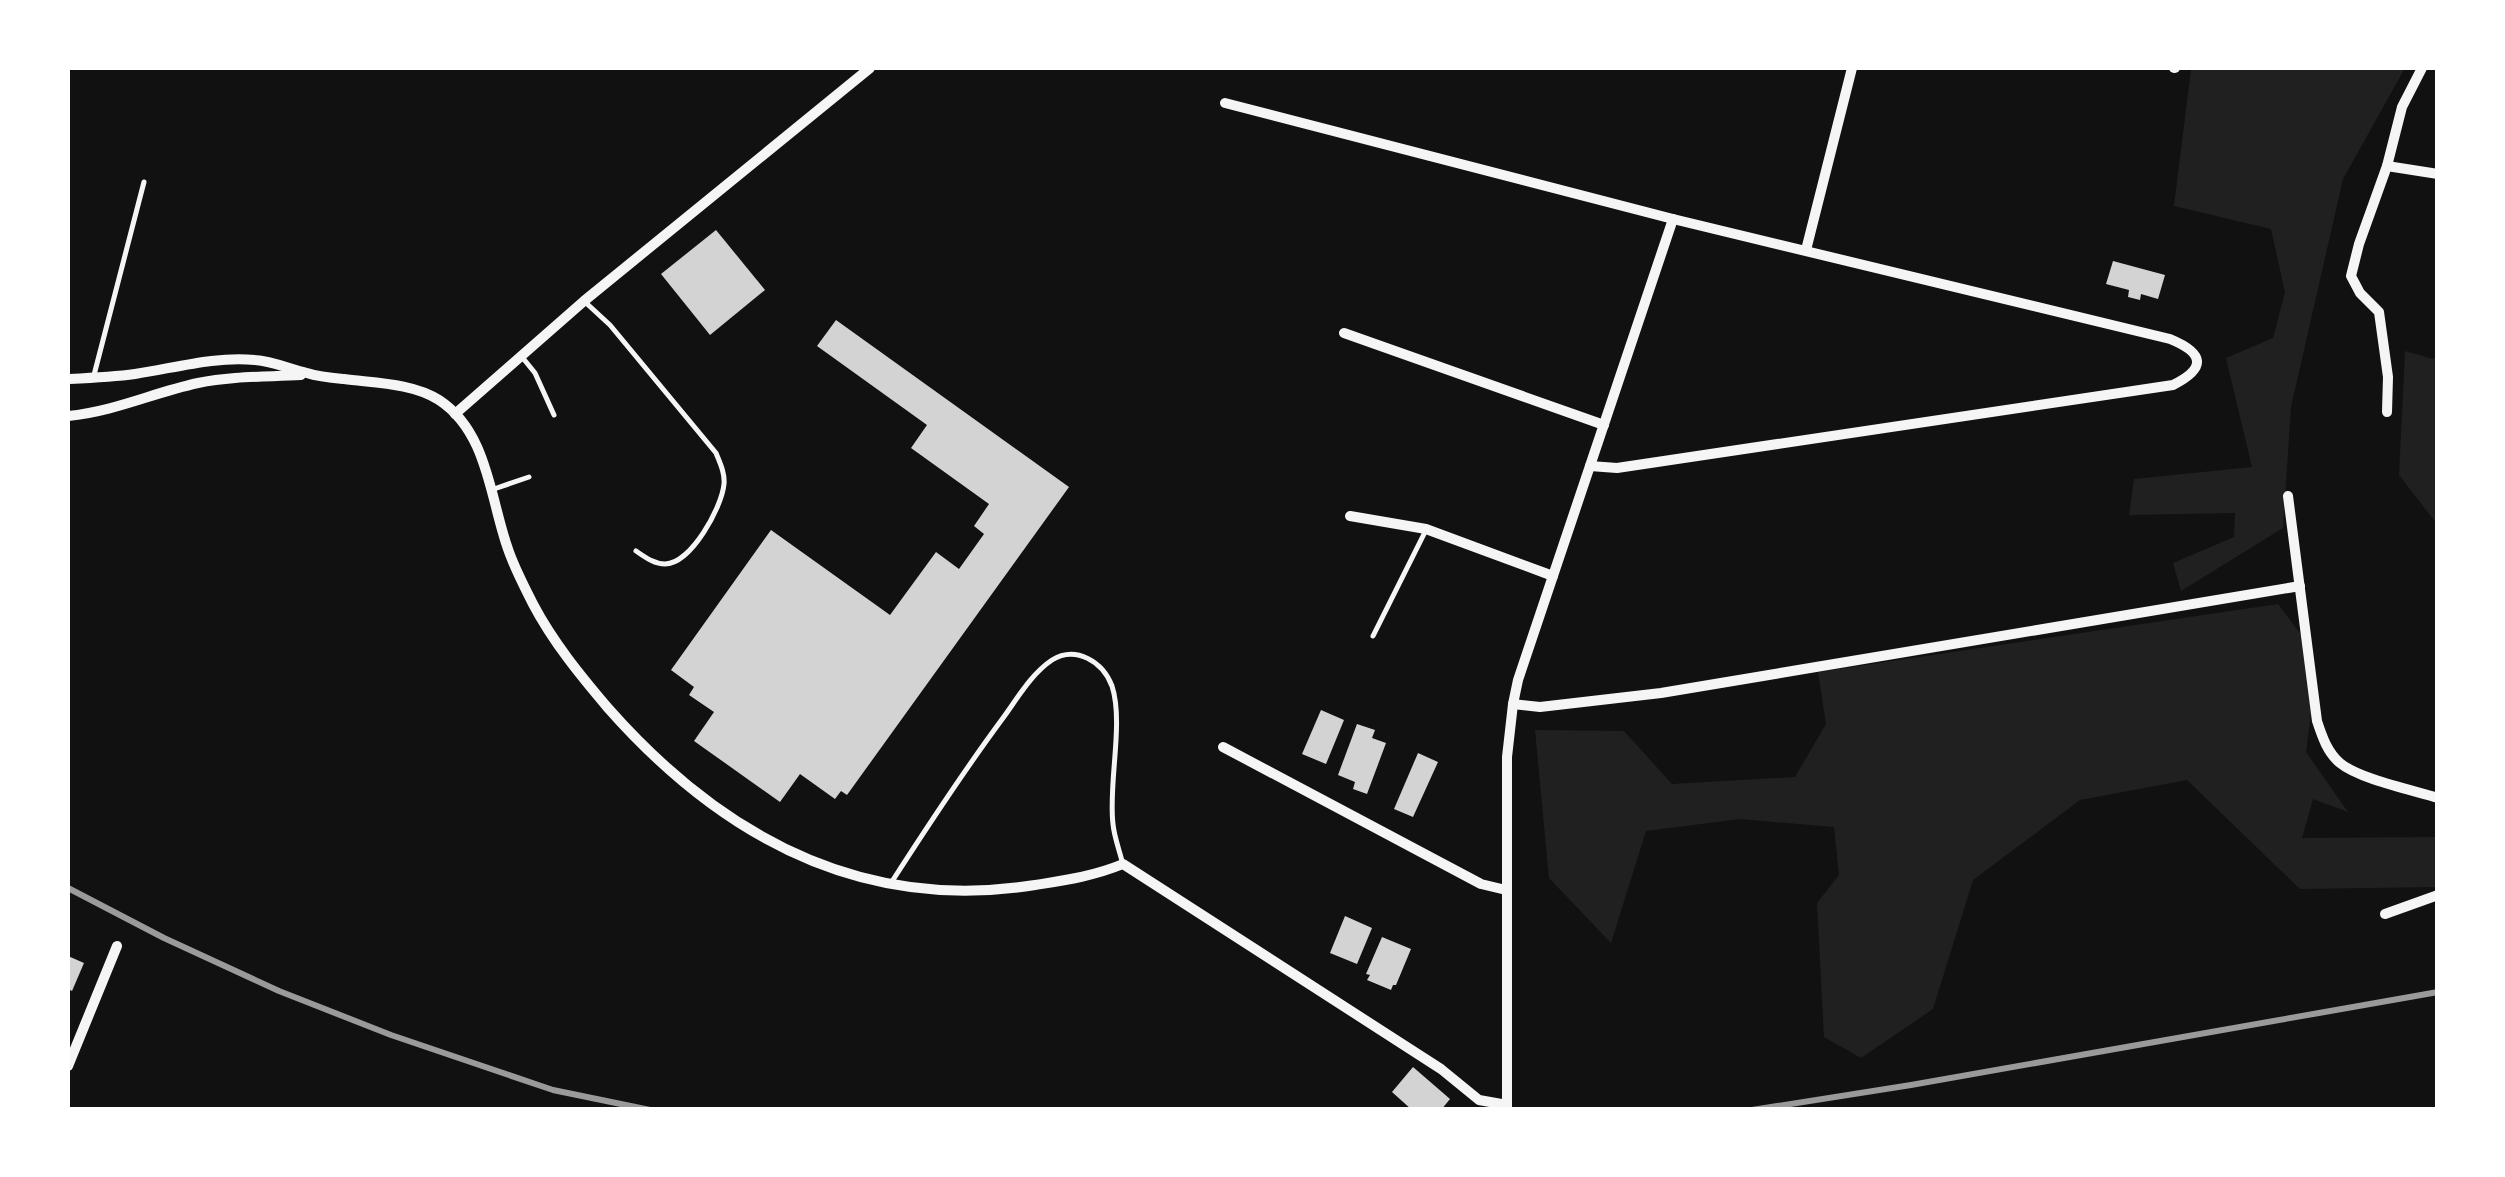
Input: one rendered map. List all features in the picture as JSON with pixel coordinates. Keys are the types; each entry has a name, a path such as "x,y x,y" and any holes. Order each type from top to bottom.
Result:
{"street":[{"path":"455,414 520,354 870,68"},
{"path":"1806,250 1852,68"},
{"path":"2387,412 2388,377 2379,312 2351,276 2402,107 2422,68"},
{"path":"1225,102 1673,218 2170,339 2192,350 2197,362 2190,376 2173,385 1617,468 1590,466"},
{"path":"2386,166 2438,174"},
{"path":"1507,1107 1507,757 1513,704 1673,218"},
{"path":"1344,333 1604,425"},
{"path":"68,378 258,360 312,375 389,385 440,400 468,429 479,451 508,550 558,646 640,744 735,821 780,848 832,870 890,885 960,891 1016,888 1097,875 1123,864 1441,1069 1478,1100 1507,1107"},
{"path":"68,416 97,413 196,384 243,377 312,375"},
{"path":"2288,496 2317,721 2326,746 2340,764 2365,776 2438,798"},
{"path":"1350,516 1426,529 1553,576"},
{"path":"1513,704 1540,707 1661,693 2300,586"},
{"path":"1223,746 1481,884 1506,890"},
{"path":"2385,914 2438,895"},
{"path":"68,1066 117,946"},
{"path":"1494,1110 1507,1107"}],"lane":[{"path":"93,378 144,182"},
{"path":"584,301 610,326 716,453 722,469 724,484 715,511 690,550 668,564 649,560 636,551"},
{"path":"520,354 535,374 554,415"},
{"path":"491,490 528,477"},
{"path":"1373,636 1426,529"},
{"path":"890,885 964,771 1038,670 1056,657 1073,653 1090,658 1112,685 1116,706 1113,824 1123,864"}],"shaded area":[{"path":"2194,68 2405,68 2343,179 2291,407 2283,528 2181,591 2173,563 2234,537 2235,513 2129,515 2134,479 2252,467 2226,358 2273,338 2285,292 2271,229 2174,206"},
{"path":"2405,351 2433,359 2437,356 2437,524 2399,475"},
{"path":"2278,604 2303,637 2315,680 2306,752 2348,812 2313,799 2302,838 2437,837 2437,887 2300,889 2187,780 2080,800 1973,880 1933,1009 1861,1058 1824,1037 1817,903 1839,875 1834,827 1740,819 1646,831 1611,943 1549,878 1535,730 1624,731 1672,784 1795,777 1826,724 1818,672"}],"building":[{"path":"716,230 765,290 710,335 661,274"},
{"path":"2113,261 2165,275 2158,299 2141,294 2140,300 2128,297 2129,290 2106,284"},
{"path":"836,320 1069,487 847,795 841,791 835,799 800,774 780,802 694,741 714,712 689,695 694,687 671,670 771,530 890,615 936,552 959,569 984,534 974,526 989,504 911,448 927,425 817,346"},
{"path":"1321,710 1344,720 1326,764 1302,754"},
{"path":"1357,724 1375,730 1372,738 1386,743 1367,794 1353,789 1355,782 1338,775"},
{"path":"1418,753 1438,762 1413,817 1394,809"},
{"path":"1345,916 1372,928 1357,964 1330,953"},
{"path":"1382,937 1411,949 1391,990 1367,980"},
{"path":"68,956 84,963 72,991 68,989"},
{"path":"1413,1067 1450,1099 1441,1110 1412,1110 1392,1092"}],"railway":[{"path":"68,888 279,991 391,1035 553,1090 650,1110"},
{"path":"1752,1110 2438,992"}]}
